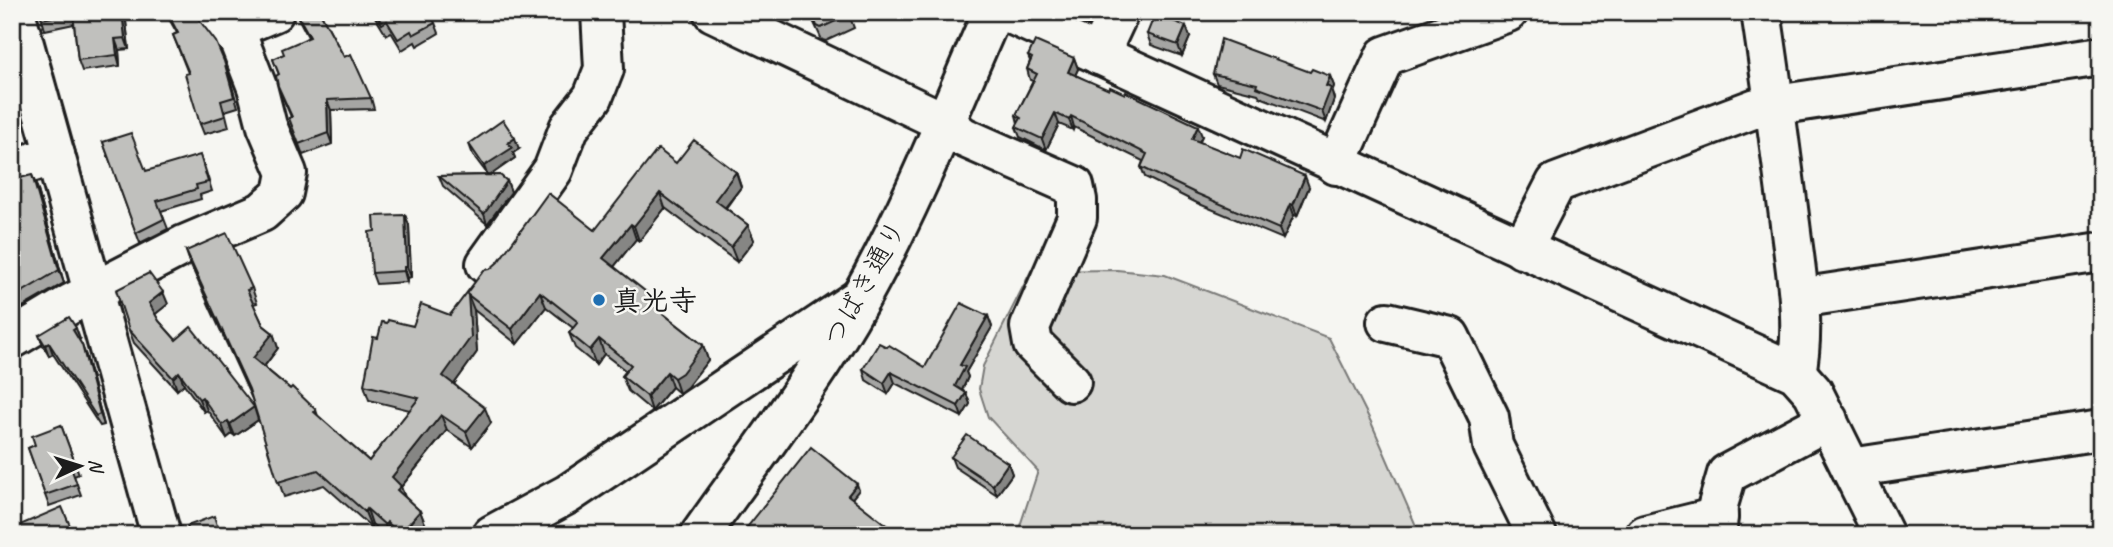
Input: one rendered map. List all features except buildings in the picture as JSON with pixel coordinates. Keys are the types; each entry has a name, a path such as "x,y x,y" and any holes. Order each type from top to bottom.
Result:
{"street":[{"path":"15,12 161,535"},
{"path":"12,339 93,292 184,245 262,212 283,193 287,173 267,126 257,87 239,41 223,21 274,12"},
{"path":"486,264 553,170 569,128 593,97 604,69 601,12"},
{"name":"つばき通り","path":"700,535 802,391 861,298 993,12"},
{"path":"1006,12 1336,165 1797,373 1813,391 1884,535"},
{"path":"1099,55 1119,12"},
{"path":"1336,165 1385,56 1508,12"},
{"path":"1761,12 1799,298 1801,348 1797,373"},
{"path":"720,14 944,122 963,137 1073,186 1077,200 1077,218 1030,327 1033,344 1070,382"},
{"path":"1522,249 1556,183 1756,108 2101,56"},
{"path":"12,169 55,155"},
{"path":"1799,298 2101,252"},
{"path":"492,535 568,494 861,298"},
{"path":"1387,322 1450,337 1489,417 1493,446 1536,535"},
{"path":"1646,535 1717,526 1718,505 1727,474 1828,420"},
{"path":"1851,468 2101,430"}],"shaded area":[{"path":"1117,270 1165,275 1329,338 1371,422 1420,535 1017,535 1038,471 988,417 979,389 983,366 1031,271"}],"place":[{"name":"真光寺","path":"599,300"}]}
